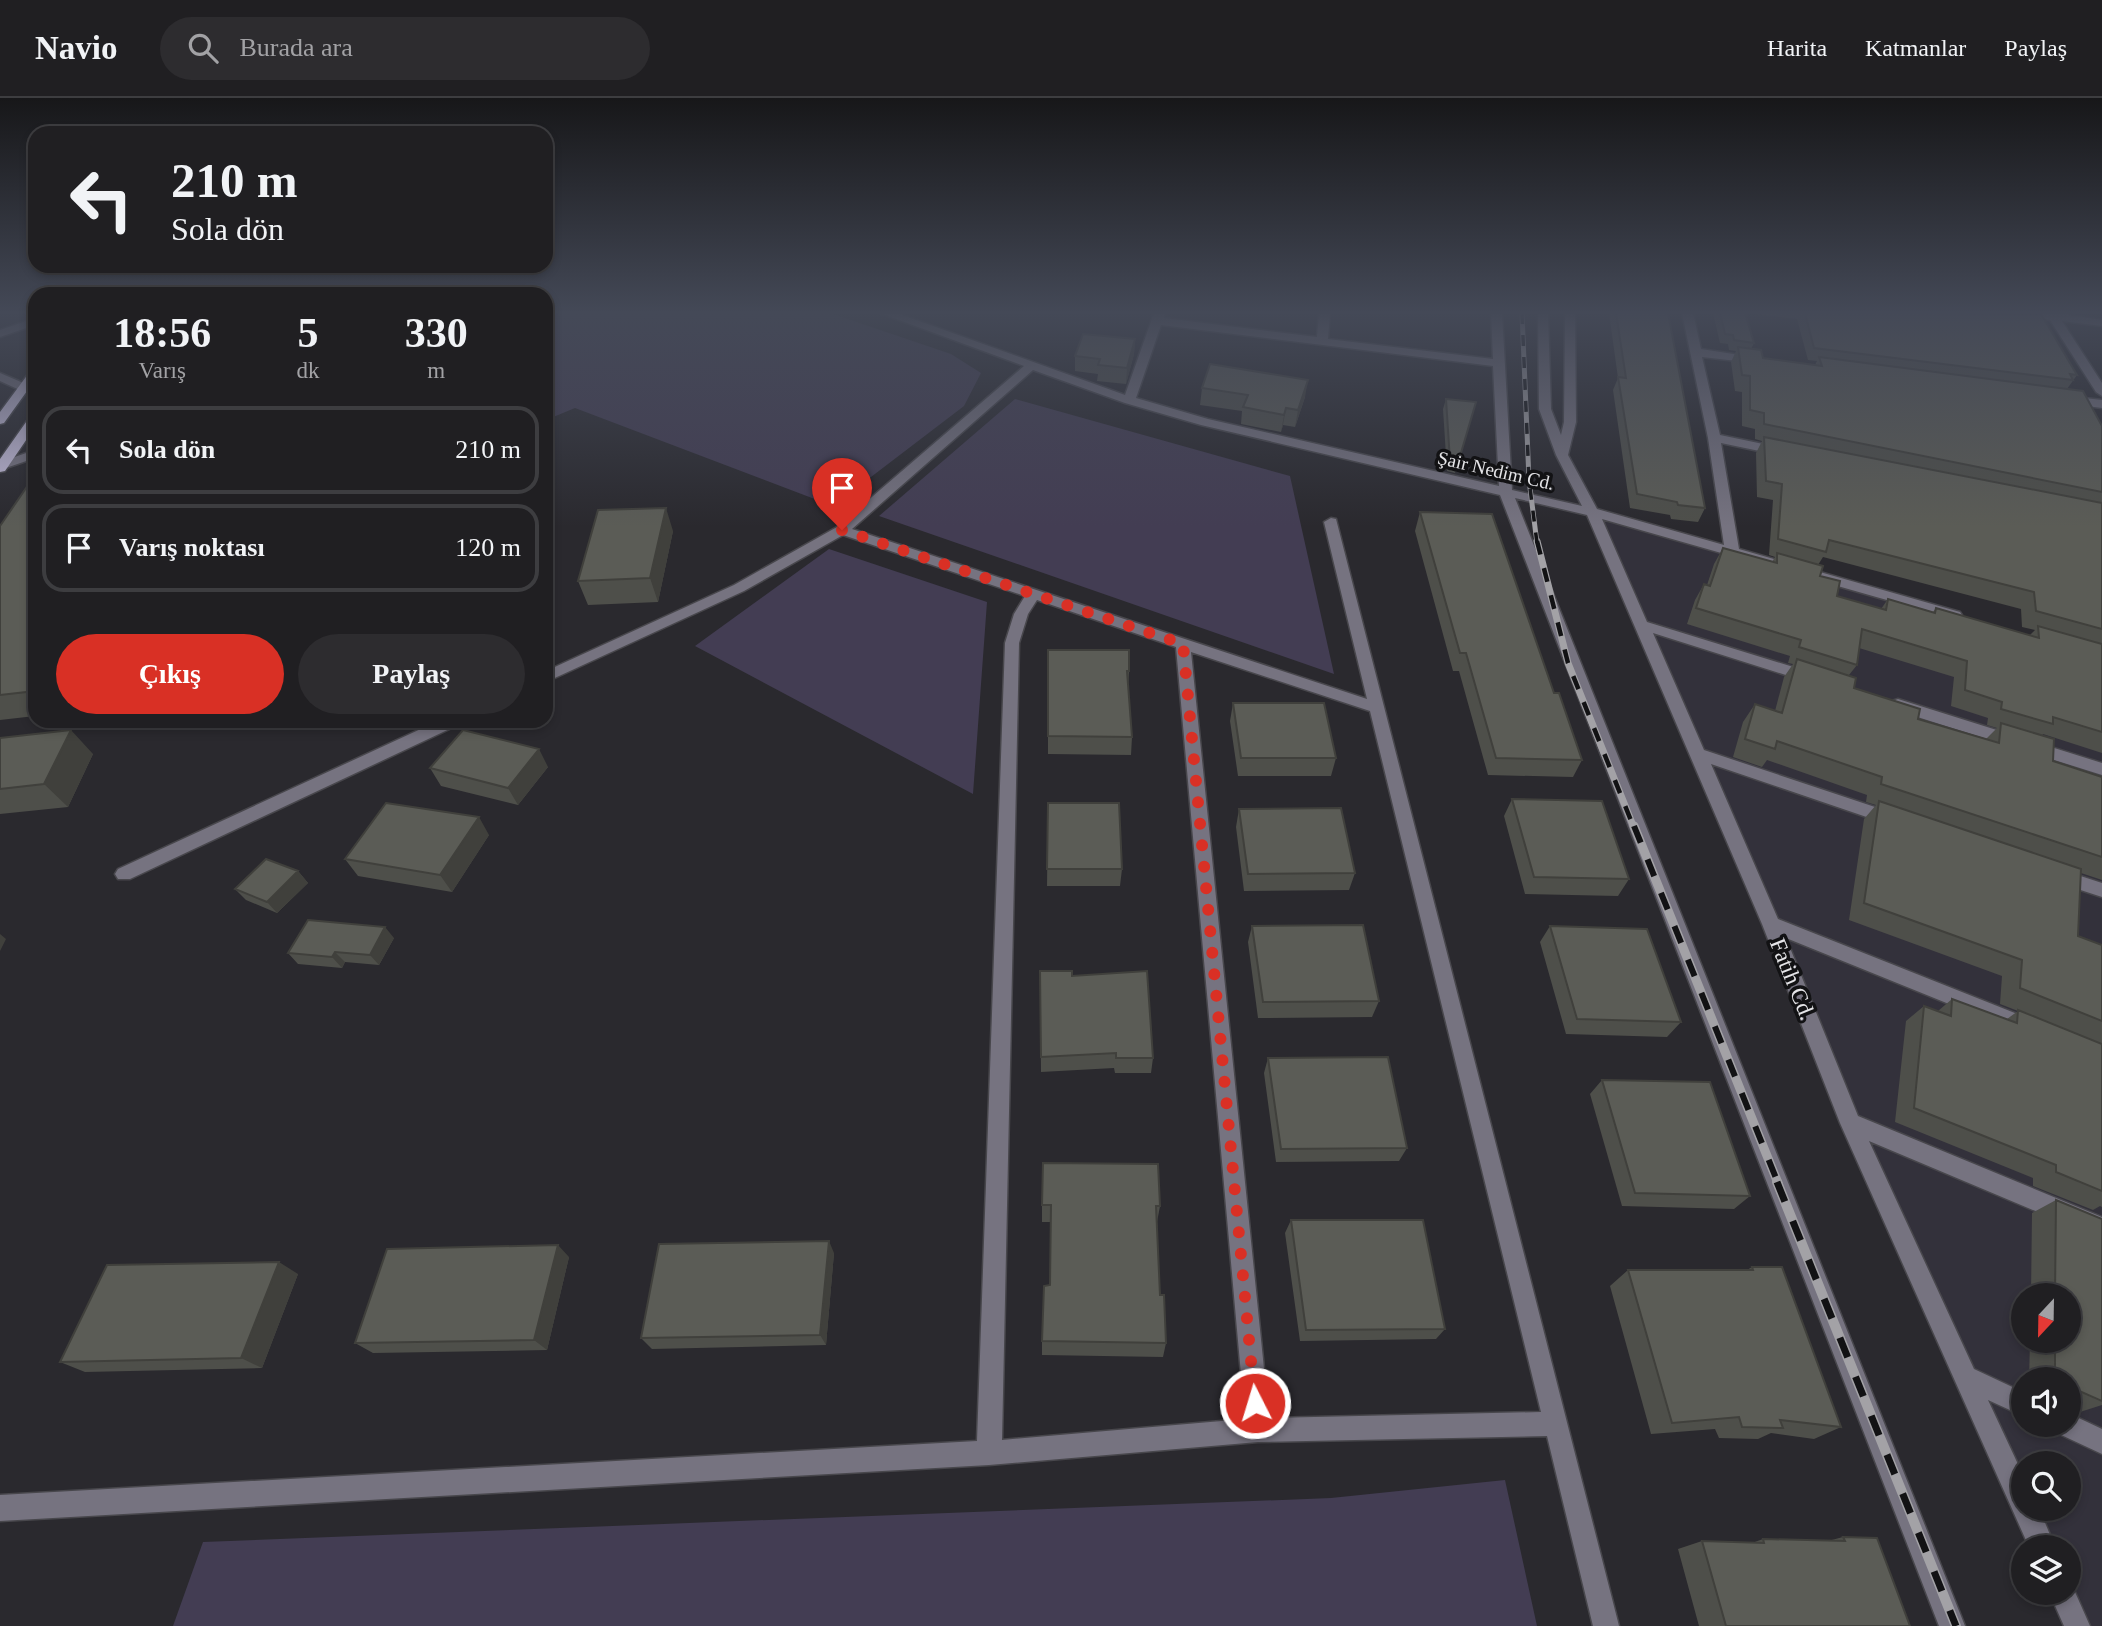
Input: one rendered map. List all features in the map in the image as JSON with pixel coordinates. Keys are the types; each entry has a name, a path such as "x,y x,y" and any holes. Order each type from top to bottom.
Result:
{"main road":[{"path":"0,420 27,384"},
{"path":"1,467 28,428"}],"street":[{"path":"16,384 24,388"},
{"path":"553,674 739,588 842,530 1010,384"},
{"name":"Şair Nedim Cd.","path":"1086,384 1129,400 1286,443 1592,512 1975,621"},
{"path":"1129,400 1134,384"},
{"path":"1499,384 1506,492 1952,1626"},
{"name":"Fatih Cd.","path":"1544,384 1545,409 1562,455 1592,512 1699,754 1771,924 1850,1123 2011,1476"},
{"path":"1562,455 1570,422 1570,384"},
{"path":"1702,384 1714,438 1731,551"},
{"path":"2048,397 2102,404"},
{"path":"1714,438 1794,454"},
{"path":"1,467 28,457"},
{"path":"1331,523 1606,1626"},
{"path":"842,530 1375,707"},
{"path":"989,1453 1012,643 1021,614 1034,594"},
{"path":"1642,625 1826,682"},
{"path":"1183,644 1258,1430"},
{"path":"1879,699 2102,769"},
{"path":"124,874 437,728"},
{"path":"1699,754 1907,824"},
{"path":"2037,868 2102,890"},
{"path":"1771,924 2051,1036"},
{"path":"1850,1123 2102,1228"},
{"path":"1968,1378 2011,1398"},
{"path":"0,1508 989,1453 1258,1430 1555,1424"},
{"path":"2081,1432 2102,1442"},
{"path":"2068,1605 2077,1626"}],"shaded area":[{"path":"553,384 975,384 964,406 833,506 575,408 553,417"},
{"path":"1015,399 1290,476 1334,674 879,516"},
{"path":"1592,512 2102,656 2102,1626 2077,1626 2071,1605 2081,1605 2081,1535 2037,1535 2031,1521 2081,1521 2081,1451 2011,1451 2011,1475"},
{"path":"829,549 987,602 973,794 695,646"},
{"path":"1505,1480 1537,1626 173,1626 203,1542 1331,1498"}],"building":[{"path":"1203,384 1307,384 1298,410 1286,408 1284,415 1243,407 1248,395 1202,388"},
{"path":"1619,384 1682,384 1705,508 1678,505 1677,502 1637,494"},
{"path":"1750,384 2031,384 2083,391 2102,426 2102,492 1764,424 1764,413 1750,410"},
{"path":"1446,399 1476,402 1458,463 1450,461"},
{"path":"1764,437 2102,503 2102,629 2036,611 2034,592 1829,540 1826,552 1778,539 1782,484 1766,481"},
{"path":"28,485 28,692 0,695 0,526"},
{"path":"666,508 650,578 578,581 598,510"},
{"path":"1420,512 1492,514 1554,693 1559,693 1582,760 1496,758 1466,653 1460,653"},
{"path":"1723,548 1777,563 1777,553 1823,566 1820,576 1840,581 1837,596 1886,610 1888,599 1935,613 1936,608 2039,638 2038,626 2102,644 2102,732 2053,717 2053,724 2001,709 2002,702 1965,690 1967,661 1862,629 1857,665 1799,647 1801,640 1696,608 1704,584 1710,586"},
{"path":"1048,650 1129,650 1127,671 1132,737 1048,736"},
{"path":"1797,659 1856,678 1854,688 1920,709 1918,719 1999,743 2001,723 2054,739 2053,761 2102,777 2102,857 1881,784 1882,777 1777,741 1775,749 1745,739 1755,704 1782,713"},
{"path":"1233,703 1324,703 1336,758 1241,758"},
{"path":"71,730 44,784 0,789 0,738"},
{"path":"463,730 539,749 508,788 430,768"},
{"path":"1512,799 1602,801 1629,879 1534,877"},
{"path":"1879,801 2081,869 2078,936 2102,945 2102,1021 2020,988 2022,960 1864,903"},
{"path":"386,803 479,817 440,875 345,859"},
{"path":"1048,803 1119,803 1122,869 1047,869"},
{"path":"1341,808 1355,873 1248,874 1239,809"},
{"path":"266,859 298,871 267,902 235,889"},
{"path":"308,920 385,927 370,955 335,952 332,957 288,953"},
{"path":"1363,925 1379,1001 1263,1002 1252,926"},
{"path":"1550,926 1647,929 1681,1022 1577,1019"},
{"path":"1040,971 1072,971 1072,976 1147,971 1153,1058 1116,1058 1116,1053 1041,1057"},
{"path":"1952,999 2017,1023 2018,1010 2102,1044 2102,1191 2056,1172 2056,1165 1914,1108 1924,1006 1951,1016"},
{"path":"1388,1057 1407,1148 1281,1149 1268,1058"},
{"path":"1602,1080 1710,1082 1750,1196 1635,1193"},
{"path":"1043,1163 1158,1164 1160,1206 1156,1206 1160,1295 1164,1295 1166,1343 1042,1341 1044,1286 1050,1285 1051,1205 1042,1205"},
{"path":"2056,1200 2102,1219 2102,1401 2081,1392 2081,1367 2055,1367 2055,1353 2081,1353 2081,1283 2055,1283"},
{"path":"1291,1220 1423,1220 1445,1329 1306,1330"},
{"path":"829,1241 820,1335 641,1338 659,1244"},
{"path":"558,1245 534,1340 355,1343 387,1249"},
{"path":"279,1262 241,1358 60,1362 107,1265"},
{"path":"1752,1267 1782,1267 1841,1427 1780,1420 1783,1428 1742,1427 1739,1417 1672,1423 1628,1270 1753,1270"},
{"path":"1843,1537 1877,1538 1910,1626 1726,1626 1702,1541 1845,1541"}],"railway":[{"path":"1525,384 1529,480 1537,543"},
{"path":"1537,541 1568,663 1634,828"},
{"path":"1634,826 1778,1183"},
{"path":"1777,1182 1956,1626"}],"route":[{"path":"842,530 1183,644 1255,1403"}]}
